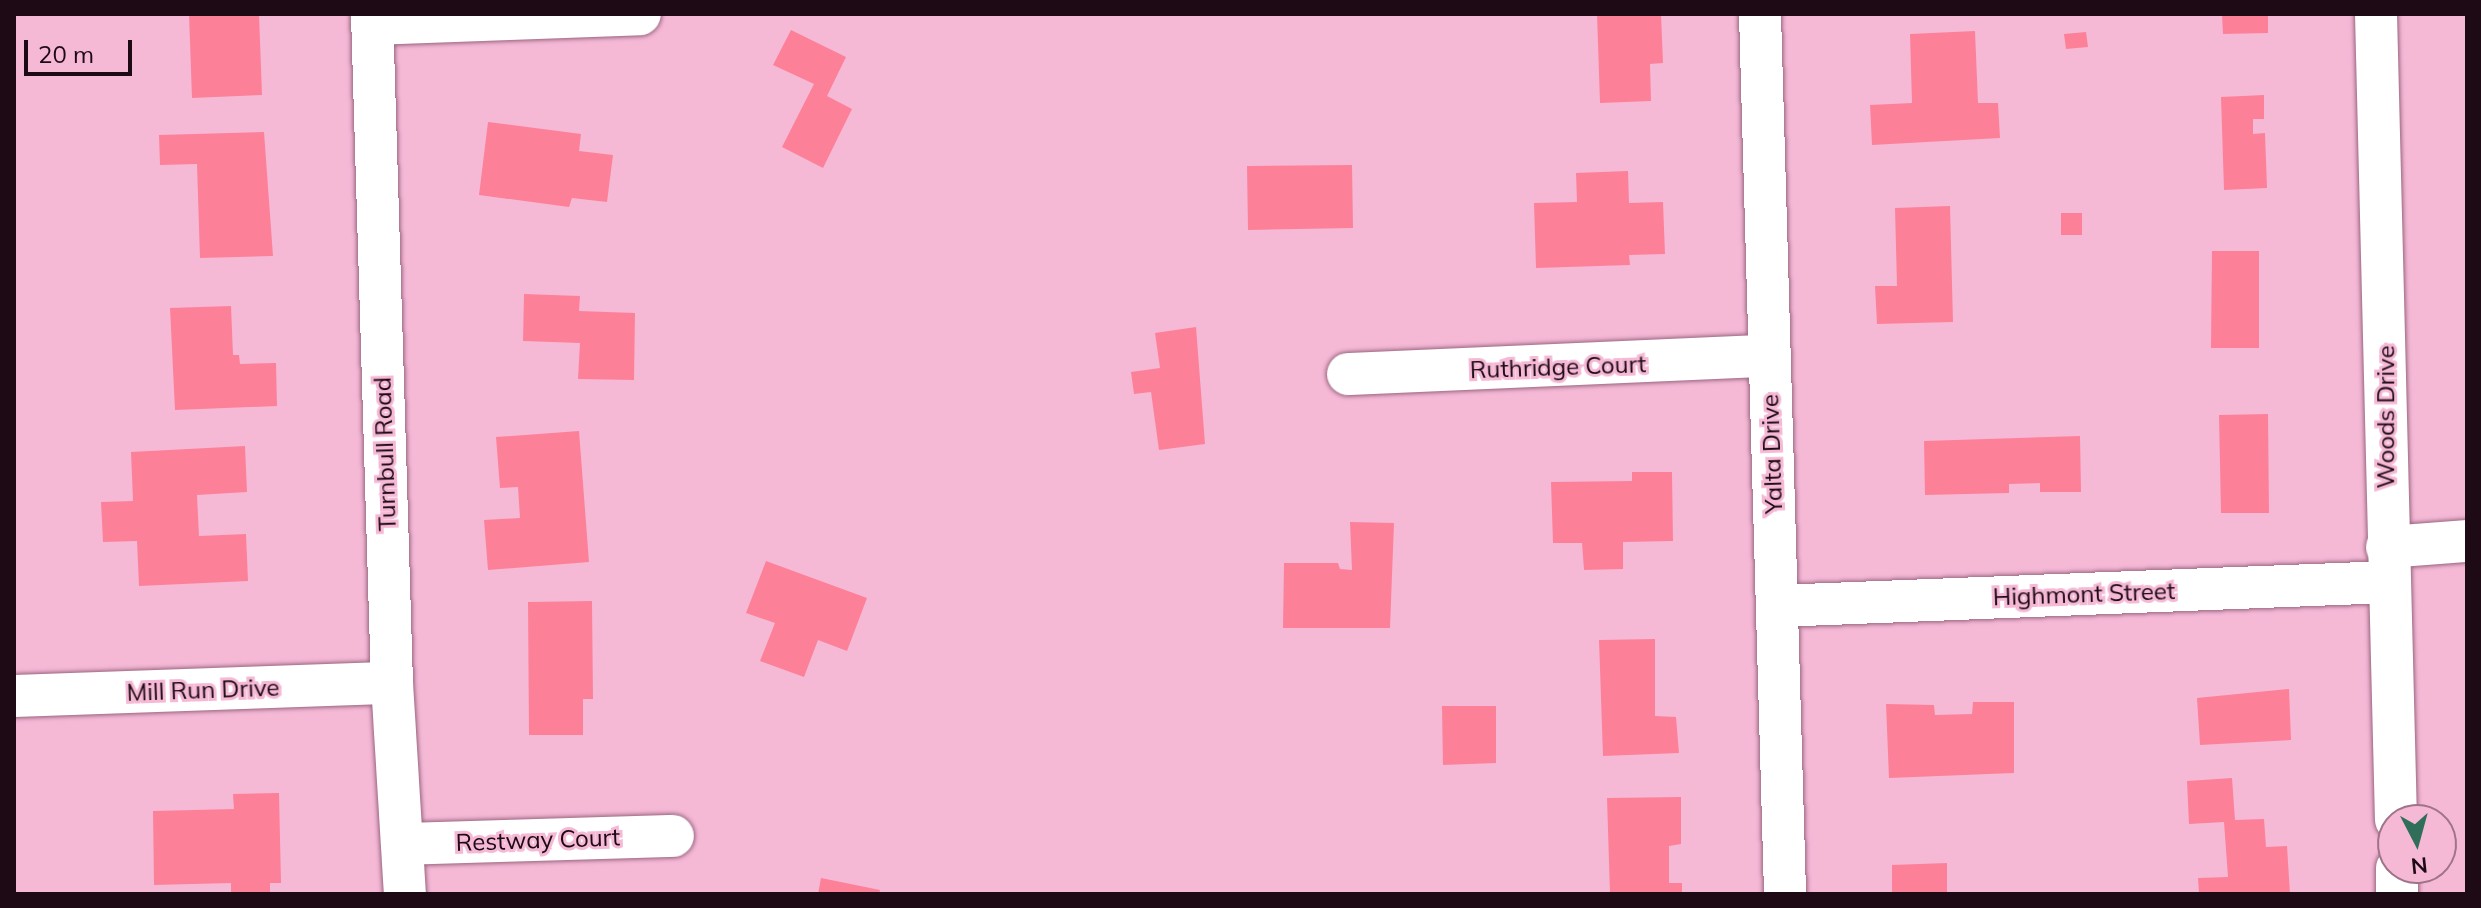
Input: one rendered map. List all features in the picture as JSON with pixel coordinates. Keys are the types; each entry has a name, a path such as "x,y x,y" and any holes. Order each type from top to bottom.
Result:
{"street":[{"path":"372,19 640,14"},
{"name":"Yalta Drive","path":"1760,14 1785,894"},
{"name":"Woods Drive","path":"2376,14 2396,804"},
{"name":"Turnbull Road","path":"372,19 392,683 405,894"},
{"name":"Ruthridge Court","path":"1348,374 1768,356"},
{"name":"Highmont Street","path":"1778,606 2388,564 2467,541"},
{"name":"Mill Run Drive","path":"14,696 392,683"},
{"name":"Restway Court","path":"402,844 673,836"}],"building":[{"path":"189,14 259,14 262,95 192,98"},
{"path":"1597,14 1661,14 1663,63 1650,64 1651,101 1600,103"},
{"path":"2222,14 2268,14 2268,33 2223,34"},
{"path":"791,30 846,57 827,96 852,109 823,168 782,147 814,84 773,65"},
{"path":"1975,31 1978,103 1998,103 2000,138 1872,145 1870,105 1912,103 1910,34"},
{"path":"2086,32 2088,47 2066,49 2064,34"},
{"path":"2264,95 2264,119 2253,119 2253,134 2265,133 2267,188 2224,190 2221,97"},
{"path":"488,122 581,134 579,151 613,155 607,202 572,198 569,207 479,195"},
{"path":"264,132 273,256 200,258 197,164 160,165 159,135"},
{"path":"1352,165 1353,228 1248,230 1247,166"},
{"path":"1628,171 1629,203 1663,202 1665,254 1629,255 1630,265 1536,268 1534,203 1577,202 1576,173"},
{"path":"1950,206 1953,322 1877,324 1875,286 1897,286 1895,208"},
{"path":"2061,213 2082,213 2082,235 2061,235"},
{"path":"2212,251 2259,251 2259,348 2211,348"},
{"path":"524,294 580,296 579,311 635,313 634,380 578,379 580,343 523,341"},
{"path":"231,306 233,355 239,355 240,364 276,363 277,406 175,410 170,308"},
{"path":"1196,327 1205,444 1159,450 1151,392 1134,394 1131,372 1160,368 1155,333"},
{"path":"2268,414 2269,513 2221,513 2219,415"},
{"path":"579,431 589,562 488,570 484,520 520,518 518,487 500,488 496,437"},
{"path":"2080,436 2081,492 2040,492 2040,483 2009,484 2009,493 1925,495 1924,441"},
{"path":"245,446 247,492 197,495 199,536 246,534 248,581 139,586 137,541 103,542 101,502 133,501 131,452"},
{"path":"1632,472 1672,472 1673,541 1623,542 1623,569 1584,570 1582,543 1553,543 1551,482 1632,481"},
{"path":"1350,522 1394,523 1390,628 1283,628 1284,563 1338,563 1340,569 1352,570"},
{"path":"766,561 867,598 847,651 818,640 804,677 760,661 775,623 746,613"},
{"path":"592,601 593,699 583,699 583,735 529,735 528,602"},
{"path":"1655,639 1655,716 1676,717 1679,753 1603,756 1599,640"},
{"path":"2289,689 2291,740 2200,745 2197,698"},
{"path":"1973,702 2014,702 2014,773 1889,778 1886,704 1934,705 1935,715 1972,714"},
{"path":"1442,706 1496,706 1496,763 1443,765"},
{"path":"2232,778 2235,820 2264,819 2266,847 2287,846 2290,894 2199,894 2198,878 2228,877 2224,822 2189,824 2187,781"},
{"path":"279,793 281,883 270,883 270,894 231,894 231,883 154,885 153,811 234,809 233,794"},
{"path":"1681,797 1681,844 1669,846 1669,883 1682,883 1682,894 1610,894 1607,798"},
{"path":"1947,863 1947,894 1892,894 1892,865"},
{"path":"821,878 880,890 879,894 818,894"}]}
